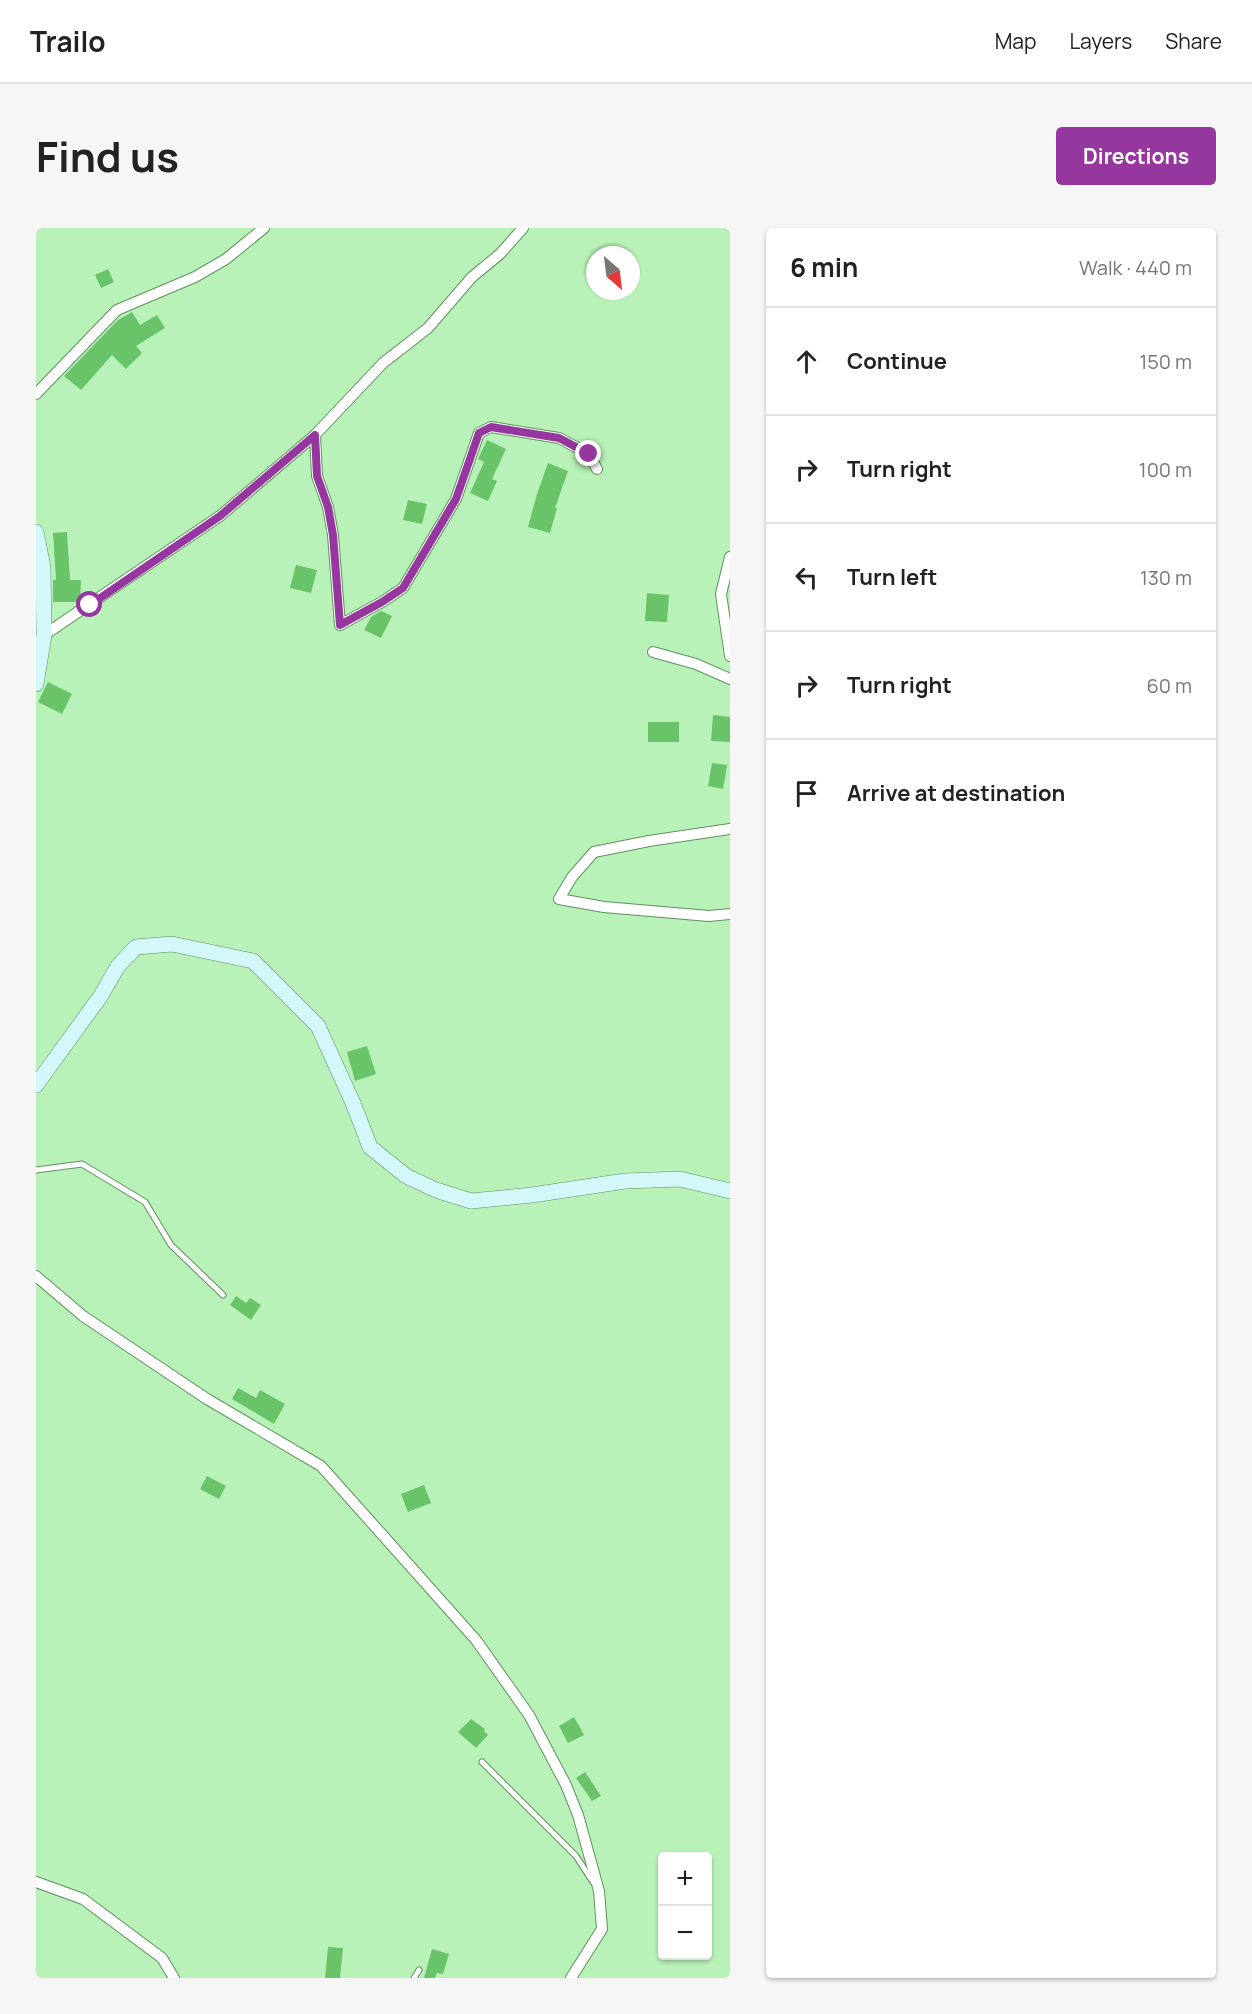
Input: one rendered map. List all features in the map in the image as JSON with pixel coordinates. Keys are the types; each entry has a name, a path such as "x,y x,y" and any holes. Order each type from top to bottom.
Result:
{"street":[{"path":"36,394 117,310 195,277 226,259 264,228"},
{"path":"40,637 220,516 315,435 383,363 428,328 472,277 500,254 523,228"},
{"path":"315,435 317,476 328,507 333,535 340,625 403,588 456,499 479,433 491,427 559,438 589,454 597,469"},
{"path":"36,532 43,567 36,684"},
{"path":"730,557 721,594 730,656"},
{"path":"653,652 696,664 730,679"},
{"path":"730,829 594,852 572,877 559,899 604,907 709,916 730,914"},
{"path":"36,1085 100,997 118,966 136,947 172,944 253,961 318,1026 370,1147 406,1176 436,1190 471,1201 532,1195 626,1181 680,1179 730,1191"},
{"path":"36,1276 83,1316 207,1399 321,1466 476,1640 529,1715 566,1785 578,1815 599,1891 602,1929 571,1978"},
{"path":"36,1882 83,1899 162,1958 174,1978"}],"lane":[{"path":"36,1170 82,1164 145,1202 171,1245 223,1295"},
{"path":"482,1762 576,1856 599,1891"},
{"path":"414,1978 419,1970"}],"building":[{"path":"108,269 114,282 101,288 95,275"},
{"path":"132,312 140,325 157,315 165,328 136,346 142,353 126,369 112,355 81,390 64,376 118,320"},
{"path":"487,440 506,449 492,479 497,481 488,501 470,493 484,462 478,459"},
{"path":"548,463 568,471 555,508 557,508 550,533 528,527"},
{"path":"408,500 427,504 422,524 403,520"},
{"path":"67,532 70,580 81,580 80,602 53,602 53,580 56,580 53,533"},
{"path":"296,565 317,570 311,593 290,588"},
{"path":"647,593 669,595 667,622 645,621"},
{"path":"381,611 392,616 381,638 364,630 371,617"},
{"path":"48,682 72,694 62,714 38,702"},
{"path":"713,715 730,717 730,742 711,741"},
{"path":"648,722 679,722 679,742 648,742"},
{"path":"712,763 727,765 723,789 708,786"},
{"path":"367,1046 376,1074 355,1081 347,1052"},
{"path":"236,1296 246,1303 250,1298 261,1305 251,1320 230,1305"},
{"path":"238,1388 256,1398 260,1390 285,1404 274,1424 232,1399"},
{"path":"207,1476 226,1486 219,1499 200,1489"},
{"path":"424,1485 431,1503 408,1512 401,1494"},
{"path":"574,1717 584,1735 568,1743 559,1726"},
{"path":"471,1719 485,1729 488,1735 476,1748 458,1732"},
{"path":"585,1772 601,1796 592,1801 576,1778"},
{"path":"328,1947 343,1948 340,1978 325,1978"},
{"path":"432,1949 449,1954 443,1974 437,1973 435,1978 424,1978"}],"route":[{"path":"90,605 220,516 315,435 317,476 328,507 333,535 340,625 403,588 456,499 479,433 491,427 559,438 589,454"}]}
